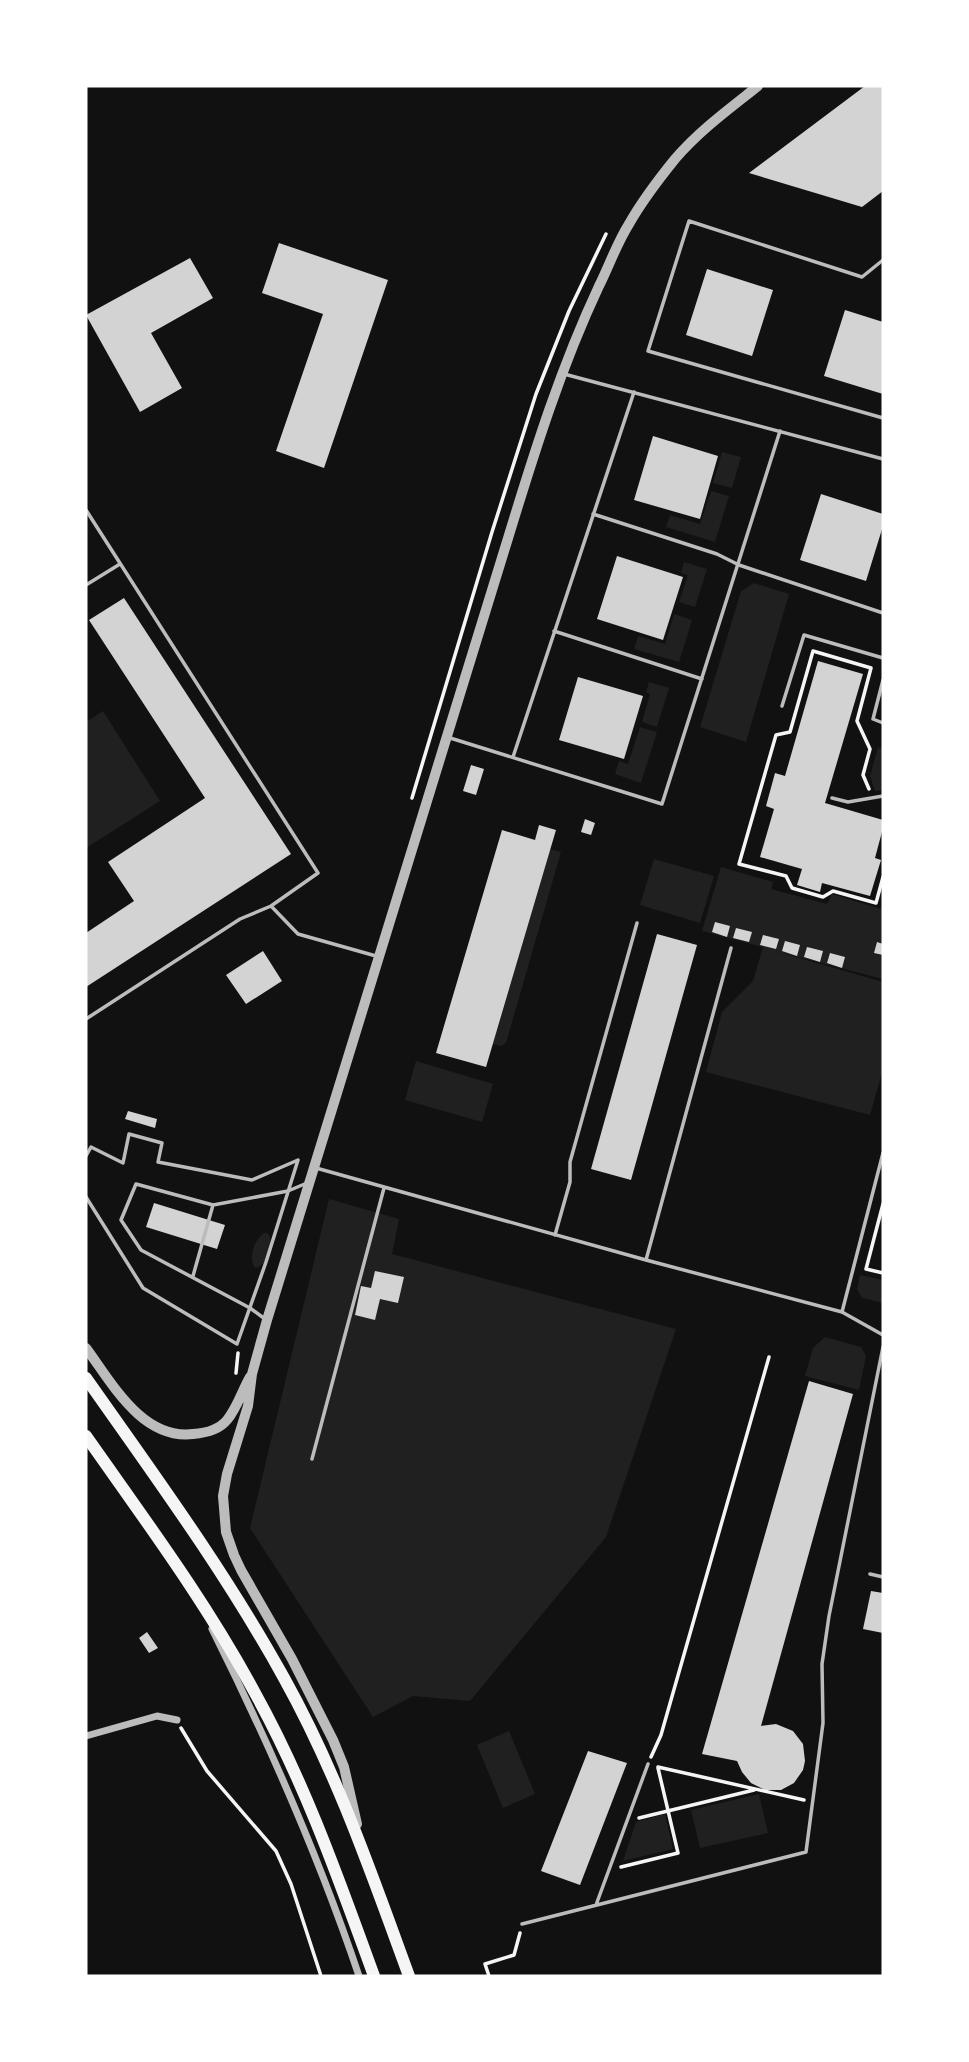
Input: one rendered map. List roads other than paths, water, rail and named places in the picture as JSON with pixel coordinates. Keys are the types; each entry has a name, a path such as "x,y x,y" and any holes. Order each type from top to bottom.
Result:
{"highway":[{"path":"86,1378 208,1553 285,1680 324,1757 363,1850 409,1976"},
{"path":"86,1436 222,1633 251,1684 295,1772 335,1867 374,1976"}],"street":[{"path":"363,1850 344,1767 333,1740 234,1555 226,1532 223,1496 227,1474 248,1406 252,1374 267,1320 313,1167 561,373 627,226 651,191 677,157 709,125 758,86"},
{"path":"86,1348 122,1397 138,1413 152,1425 177,1434 201,1433 215,1429 226,1420 252,1374"},
{"path":"180,1570 221,1648 282,1780 321,1872 359,1976"},
{"path":"86,1737 157,1716 177,1720"}],"lane":[{"path":"883,260 862,276 689,221 648,351 883,418"},
{"path":"561,373 883,458"},
{"path":"513,757 634,392"},
{"path":"446,737 662,804 780,430"},
{"path":"86,510 317,873 271,906 240,919 86,1019"},
{"path":"593,514 717,554 739,565 883,613"},
{"path":"86,586 120,564"},
{"path":"554,631 702,678"},
{"path":"782,706 804,635 883,658"},
{"path":"883,680 873,719 883,723"},
{"path":"832,797 848,802 883,796"},
{"path":"271,906 298,934 378,957"},
{"path":"555,1235 570,1182 570,1163 636,923"},
{"path":"646,1260 731,948"},
{"path":"86,1156 91,1147 123,1163 129,1134 162,1143 158,1163 252,1180 298,1160 237,1344 143,1288 86,1197"},
{"path":"842,1312 883,1153"},
{"path":"313,1167 842,1312 883,1335"},
{"path":"267,1320 250,1308 142,1250 121,1220 136,1184 213,1205 288,1191 309,1182"},
{"path":"312,1459 384,1188"},
{"path":"193,1277 213,1205"},
{"path":"522,1924 806,1852 823,1723 822,1664 829,1616 883,1347"},
{"path":"870,1574 883,1577"},
{"path":"596,1905 648,1764"}]}
